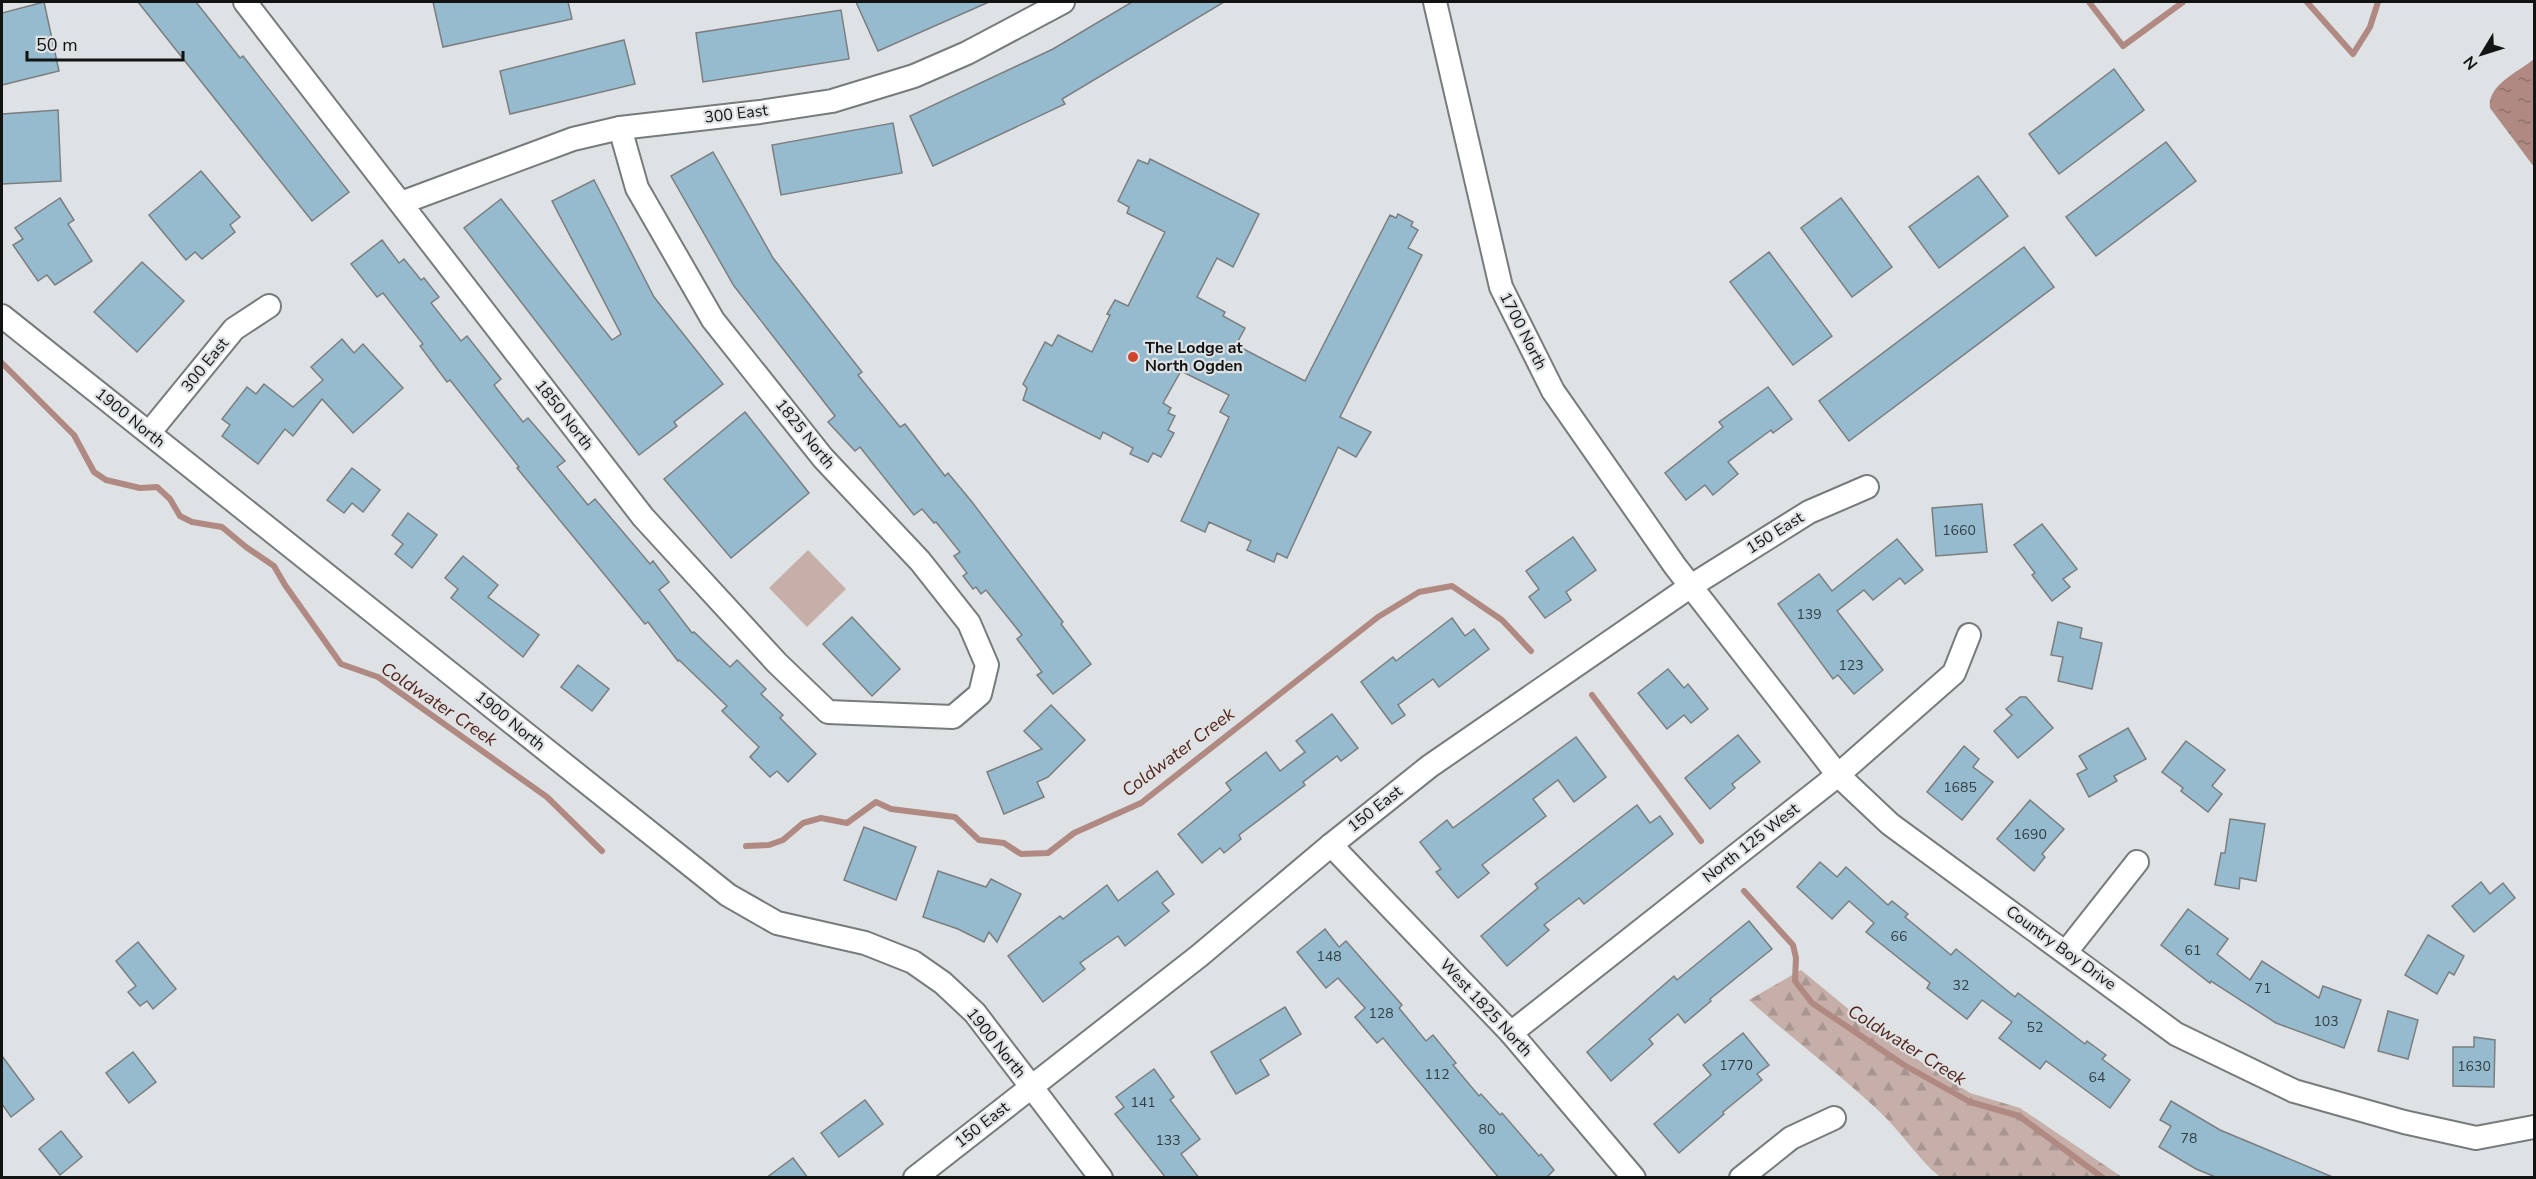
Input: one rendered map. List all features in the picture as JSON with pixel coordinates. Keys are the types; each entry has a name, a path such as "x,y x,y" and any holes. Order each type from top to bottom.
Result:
{"street":[{"name":"1850 North","path":"245,2 643,517 777,663 828,712 953,717"},
{"name":"300 East","path":"401,202 573,139 620,128 760,112 832,101 914,76 967,53 1063,2"},
{"name":"1700 North","path":"1435,2 1501,287 1553,391 1691,586"},
{"name":"1825 North","path":"620,128 637,188 713,320 824,458 920,561 969,623 987,665 980,694 953,717"},
{"name":"300 East","path":"149,433 234,329 269,306"},
{"name":"1900 North","path":"2,316 728,895 777,923 865,943 913,962 943,983 975,1013 1101,1178"},
{"name":"150 East","path":"915,1178 1198,956 1430,766 1691,586 1809,512 1867,487"},
{"name":"Country Boy Drive","path":"1691,586 1838,775 1890,824 2175,1034 2294,1091 2404,1122 2476,1138 2535,1127"},
{"name":"North 125 West","path":"1511,1033 1838,775 1954,673 1969,635"},
{"name":"West 1825 North","path":"1331,845 1511,1033 1634,1178"},
{"path":"2066,952 2137,862"},
{"path":"1741,1178 1791,1138 1834,1118"}],"green space":[{"path":"808,550 846,589 807,627 769,588"},
{"path":"1801,970 1885,1039 1970,1093 2020,1108 2122,1177 1940,1177 1881,1113 1749,1000"}],"water":[{"path":"2534,59 2534,167 2490,108 2490,100 2498,86"}],"building":[{"path":"44,2 59,71 2,85 2,13"},
{"path":"138,2 196,2 240,58 243,56 349,192 312,221"},
{"path":"433,2 568,2 572,19 443,47"},
{"path":"856,2 989,2 878,51"},
{"path":"1132,2 1224,2 1062,99 1065,104 933,166 910,116 1053,49"},
{"path":"841,10 849,59 703,82 696,33"},
{"path":"624,40 635,84 510,114 500,71"},
{"path":"2114,69 2144,110 2059,174 2029,134"},
{"path":"58,110 61,181 2,184 2,114"},
{"path":"893,123 902,173 781,195 772,145"},
{"path":"2166,142 2196,181 2096,256 2066,217"},
{"path":"713,152 773,258 862,372 858,375 900,427 905,424 945,476 948,473 972,502 1063,622 1061,624 1091,664 1053,694 1037,675 1042,672 1017,639 1022,635 986,590 981,594 976,587 973,589 963,576 967,573 954,556 960,552 936,522 934,523 922,509 914,515 860,447 855,451 828,422 835,416 734,286 671,176"},
{"name":"The Lodge at North Ogden","path":"1150,159 1259,214 1233,267 1217,258 1197,297 1225,312 1223,316 1245,328 1236,345 1305,381 1390,215 1396,218 1398,214 1413,222 1411,226 1418,230 1408,248 1422,255 1340,417 1371,432 1356,457 1338,447 1287,558 1277,553 1274,562 1247,550 1251,541 1209,522 1205,532 1181,521 1229,417 1220,412 1229,395 1181,371 1163,403 1171,408 1168,413 1175,416 1168,430 1174,433 1161,457 1153,453 1148,462 1130,454 1133,448 1103,432 1100,439 1023,400 1027,388 1023,384 1045,342 1052,346 1058,335 1092,352 1115,300 1128,306 1165,232 1127,213 1129,207 1118,201 1138,160 1148,164"},
{"path":"201,171 240,217 230,225 235,232 202,259 195,252 186,260 149,215"},
{"path":"1978,176 2008,216 1939,268 1909,227"},
{"path":"594,180 654,297 723,384 674,422 677,426 639,455 464,228 501,199 612,340 621,334 552,201"},
{"path":"60,198 74,220 68,224 92,261 55,285 47,275 38,281 13,245 23,239 15,228"},
{"path":"1841,198 1892,267 1852,297 1801,228"},
{"path":"382,240 399,263 404,259 421,280 424,278 439,297 431,303 461,341 467,336 501,379 494,385 523,422 528,418 565,461 557,467 588,505 595,499 650,564 653,561 669,582 659,590 692,633 694,632 730,667 737,660 766,689 761,694 783,715 780,718 816,754 788,782 777,771 770,777 750,757 759,747 722,711 727,706 678,661 648,622 645,624 517,468 519,467 450,380 447,382 420,346 423,344 383,293 377,297 351,264"},
{"path":"2024,247 2054,287 1849,441 1819,401"},
{"path":"1769,252 1832,336 1793,365 1730,282"},
{"path":"142,262 184,301 137,352 94,312"},
{"path":"342,339 354,353 363,344 403,388 353,433 322,399 293,436 285,429 258,464 222,436 230,425 222,419 247,387 256,394 264,384 293,407 323,380 311,367"},
{"path":"1768,387 1792,419 1773,433 1771,430 1728,462 1738,474 1713,495 1705,485 1686,500 1665,473 1723,427 1719,422"},
{"path":"745,412 809,493 731,558 664,479"},
{"path":"352,468 380,490 363,512 352,503 344,513 327,500"},
{"path":"1982,504 1987,552 1936,556 1932,508"},
{"path":"408,513 437,535 412,568 395,554 403,544 392,535"},
{"path":"2042,524 2077,569 2063,579 2070,587 2052,601 2032,575 2035,573 2014,545"},
{"path":"1573,537 1596,570 1566,592 1571,600 1545,618 1529,597 1539,589 1526,571"},
{"path":"1897,539 1923,570 1905,584 1900,578 1873,600 1864,590 1837,611 1883,670 1854,694 1838,675 1833,679 1778,604 1819,574 1832,591"},
{"path":"463,556 498,585 488,597 539,635 523,657 451,598 458,589 445,578"},
{"path":"852,617 900,669 872,696 823,644"},
{"path":"1452,618 1465,636 1474,629 1489,649 1439,687 1433,679 1398,705 1405,715 1392,724 1361,682 1393,657 1396,661"},
{"path":"2058,622 2082,628 2080,638 2102,643 2092,689 2058,681 2063,657 2051,655"},
{"path":"578,665 609,689 592,711 561,687"},
{"path":"1668,669 1684,688 1688,684 1708,709 1691,723 1684,715 1667,729 1638,693"},
{"path":"2020,697 2026,697 2053,728 2018,758 1994,731 2012,715 2006,709"},
{"path":"1051,705 1085,740 1048,777 1037,782 1044,797 1004,814 987,772 1042,749 1024,731"},
{"path":"1332,714 1358,748 1341,761 1337,756 1303,782 1305,785 1239,835 1241,839 1224,853 1220,848 1202,863 1178,834 1231,790 1226,783 1266,752 1280,771 1305,752 1296,741"},
{"path":"2128,728 2146,759 2114,776 2117,781 2089,797 2077,774 2087,769 2079,756"},
{"path":"1738,735 1760,762 1732,784 1735,788 1710,809 1685,778"},
{"path":"1576,737 1606,777 1574,802 1558,780 1533,799 1546,816 1482,865 1489,873 1458,898 1436,872 1441,869 1420,842 1447,820 1453,828"},
{"path":"2186,741 2225,770 2212,786 2222,794 2208,812 2181,791 2183,788 2162,772"},
{"path":"1964,746 1979,759 1973,767 1993,782 1962,820 1927,792"},
{"path":"2030,800 2064,829 2042,854 2045,857 2034,871 1997,839"},
{"path":"1637,805 1650,823 1660,816 1673,834 1584,904 1579,898 1544,925 1549,930 1507,966 1481,936 1538,888 1535,884"},
{"path":"2230,819 2265,824 2256,881 2240,878 2239,889 2215,885 2221,853 2225,853"},
{"path":"864,827 916,847 896,900 844,880"},
{"path":"1820,862 1837,877 1846,867 1888,905 1892,901 1908,914 1905,917 1951,955 1956,949 2015,997 2018,993 2085,1044 2087,1041 2106,1055 2102,1059 2130,1080 2110,1108 2046,1061 2040,1069 1999,1038 2012,1022 1982,1000 1967,1019 1927,988 1930,983 1866,932 1874,923 1849,901 1832,919 1797,887"},
{"path":"938,871 986,887 991,879 1021,894 997,942 989,932 984,942 958,929 923,917"},
{"path":"1157,871 1174,894 1162,903 1169,911 1125,946 1118,936 1080,963 1085,969 1043,1002 1008,956 1060,916 1063,919 1107,885 1118,901"},
{"path":"2481,882 2490,894 2503,883 2515,898 2474,932 2452,906"},
{"path":"2188,909 2228,939 2217,954 2250,980 2262,961 2319,998 2323,986 2361,1000 2344,1048 2276,1023 2211,981 2210,983 2161,945"},
{"path":"1749,921 1772,949 1710,999 1711,1001 1685,1023 1678,1014 1649,1039 1653,1044 1611,1081 1587,1052 1674,976 1677,980"},
{"path":"1325,929 1339,947 1346,941 1402,1005 1399,1008 1426,1041 1433,1035 1456,1063 1453,1065 1479,1096 1481,1094 1500,1115 1502,1113 1539,1156 1541,1154 1554,1170 1546,1178 1499,1178 1383,1038 1377,1043 1355,1017 1365,1008 1338,978 1326,988 1297,952"},
{"path":"2428,935 2464,956 2454,975 2449,972 2437,994 2405,975"},
{"path":"138,942 176,989 153,1009 147,1001 140,1006 128,992 136,986 116,961"},
{"path":"1285,1007 1301,1034 1260,1060 1269,1075 1236,1094 1211,1052"},
{"path":"2388,1011 2418,1020 2408,1059 2378,1051"},
{"path":"1743,1033 1769,1065 1757,1074 1762,1080 1679,1153 1654,1124 1711,1075 1703,1065"},
{"path":"2474,1037 2495,1040 2494,1087 2453,1086 2453,1047 2474,1047"},
{"path":"133,1052 156,1082 129,1103 106,1073"},
{"path":"2,1056 34,1099 11,1117 2,1104"},
{"path":"1154,1069 1174,1097 1170,1100 1200,1139 1181,1154 1199,1178 1166,1178 1115,1114 1124,1107 1116,1097"},
{"path":"865,1100 883,1124 839,1157 821,1133"},
{"path":"2171,1101 2220,1130 2335,1178 2218,1178 2196,1169 2159,1147 2171,1126 2160,1120"},
{"path":"61,1131 82,1157 60,1175 39,1149"},
{"path":"793,1158 808,1178 766,1178"}],"waterway":[{"path":"2089,2 2123,46 2183,2"},
{"path":"2307,2 2353,54 2370,27 2378,2"},
{"name":"Coldwater Creek","path":"2,363 74,435 94,472 106,480 140,488 157,487 170,499 180,516 192,522 222,527 274,566 341,664 378,677 547,797 602,851"},
{"name":"Coldwater Creek","path":"746,846 769,845 783,840 803,823 821,818 847,823 876,802 891,809 955,817 979,840 1004,843 1021,854 1048,853 1074,833 1141,803 1378,617 1419,592 1452,586 1502,620 1531,651"},
{"name":"Coldwater Creek","path":"1592,695 1701,841"},
{"name":"Coldwater Creek","path":"1744,891 1793,945 1796,958 1795,981 1812,1003 1904,1065 1970,1102 2019,1116 2103,1178"}],"place":[{"name":"The Lodge at North Ogden","path":"1133,357"}]}
